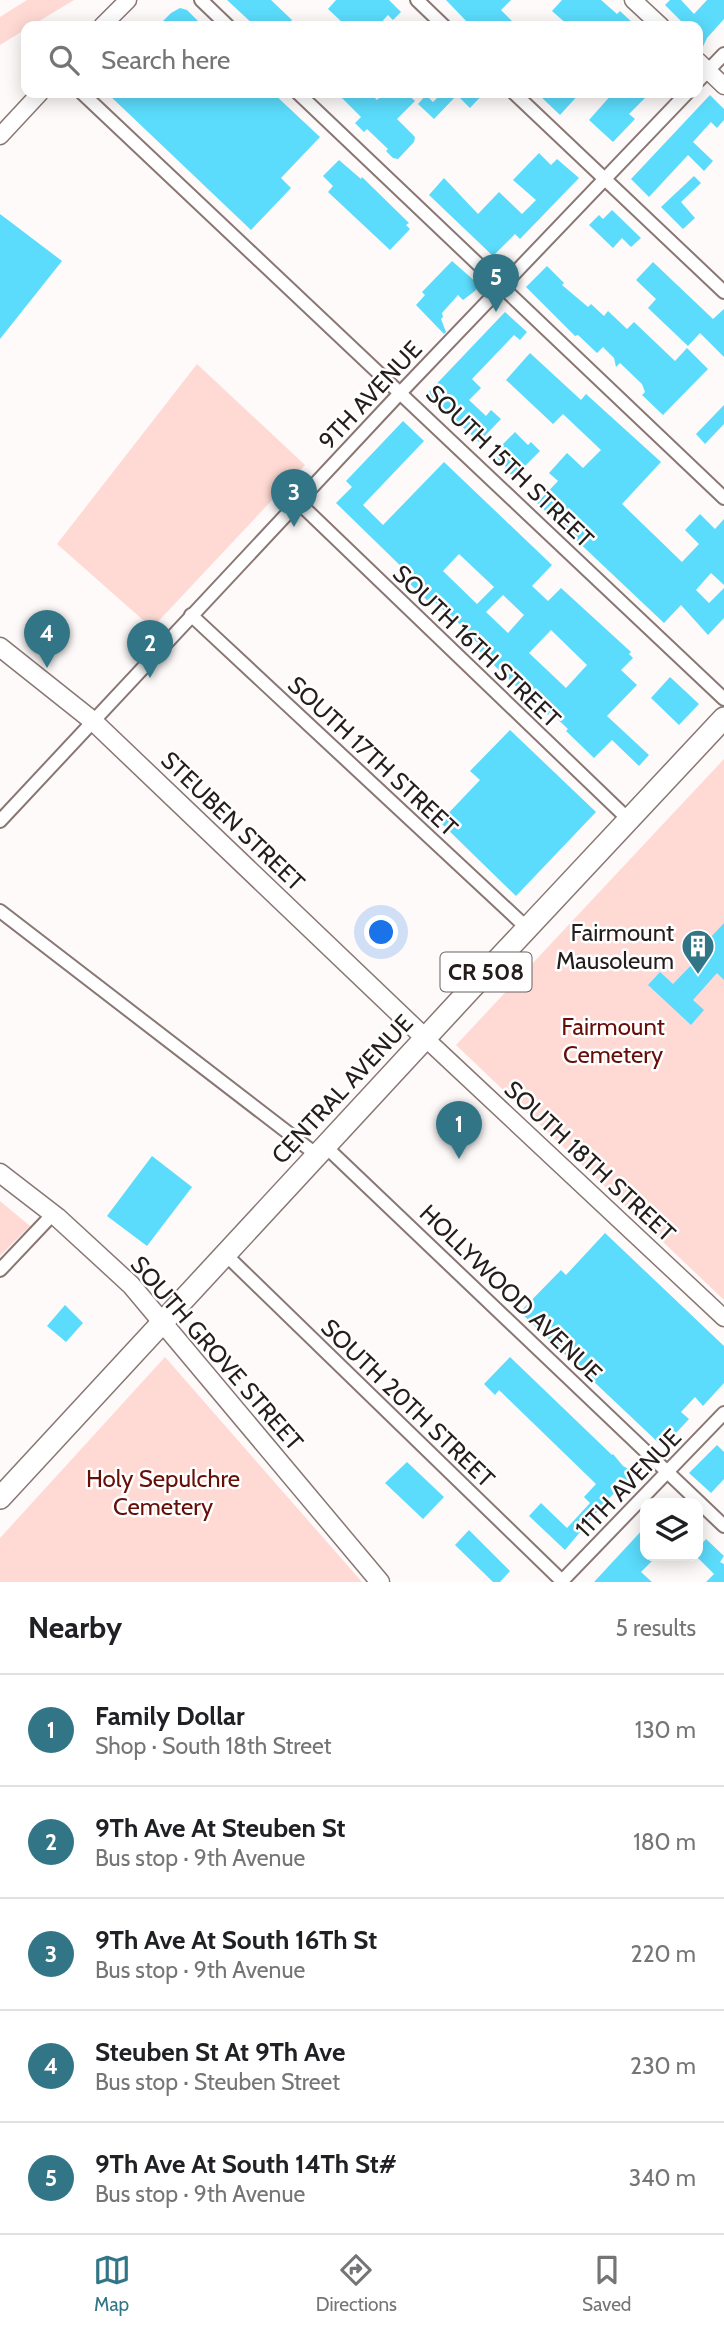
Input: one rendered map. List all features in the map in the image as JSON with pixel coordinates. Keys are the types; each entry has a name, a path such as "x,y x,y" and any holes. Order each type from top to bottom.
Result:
{"main road":[{"name":"STEUBEN STREET","path":"0,647 93,721 425,1038"},
{"name":"CENTRAL AVENUE","path":"0,1498 724,718"},
{"name":"SOUTH GROVE STREET","path":"0,1173 52,1214 131,1285 380,1582"}],"street":[{"path":"107,21 128,0"},
{"path":"201,0 223,21"},
{"path":"416,0 439,21"},
{"path":"633,0 656,21"},
{"path":"703,70 724,54"},
{"path":"703,72 724,86"},
{"path":"0,136 35,98"},
{"name":"SOUTH 15TH STREET","path":"87,98 724,699"},
{"path":"303,98 724,498"},
{"path":"519,98 724,292"},
{"name":"9TH AVENUE","path":"0,821 401,392 682,98"},
{"name":"SOUTH 16TH STREET","path":"298,502 628,819"},
{"name":"SOUTH 17TH STREET","path":"191,615 527,928"},
{"name":"HOLLYWOOD AVENUE","path":"0,911 321,1150 724,1526"},
{"name":"SOUTH 18TH STREET","path":"425,1038 724,1318"},
{"path":"0,1270 52,1214"},
{"name":"SOUTH 20TH STREET","path":"225,1254 562,1582"},
{"name":"11TH AVENUE","path":"562,1582 724,1413"}],"green space":[{"path":"27,0 74,0 39,21 21,21 21,32 0,45 0,17"},
{"path":"197,364 305,465 152,628 57,544"},
{"name":"Fairmount Cemetery","path":"724,759 724,1300 456,1045"},
{"path":"0,1201 30,1226 0,1256"},
{"name":"Holy Sepulchre Cemetery","path":"165,1357 362,1582 0,1582 0,1538"}],"building":[{"path":"227,0 271,0 292,20 291,21 250,21"},
{"path":"336,0 389,0 401,12 393,20 388,15 383,21 341,21 328,9"},
{"path":"446,0 511,0 501,10 512,21 466,21"},
{"path":"562,0 601,0 617,14 620,11 631,21 563,21 552,11"},
{"path":"670,0 681,0 694,14 707,0 724,0 724,19 703,47 703,21 681,21 665,5"},
{"path":"180,8 187,10 198,21 163,21"},
{"path":"710,95 724,109 724,120 717,128 711,122 693,142 713,161 704,171 688,155 649,197 631,179"},
{"path":"112,98 278,98 320,137 281,178 291,188 251,230"},
{"path":"342,98 412,98 415,101 397,119 415,137 414,142 398,159 393,158 386,151 388,149 367,129 364,132 355,123 361,117"},
{"path":"423,98 429,98 433,102 437,98 454,98 434,119 418,104"},
{"path":"460,98 479,98 470,108"},
{"path":"542,98 575,98 560,115"},
{"path":"609,98 645,98 629,114 635,119 613,142 589,120"},
{"path":"539,153 551,165 557,159 579,178 520,239 515,234 493,256 429,195 444,178 478,214 499,192 522,214 536,200 513,180"},
{"path":"339,160 361,179 362,177 409,223 406,225 410,229 390,250 328,192 333,186 323,176"},
{"path":"694,176 701,183 681,202 695,218 683,229 661,207"},
{"path":"612,210 641,238 631,247 622,238 613,248 589,225 599,215 603,219"},
{"path":"0,214 62,261 0,339"},
{"path":"452,261 477,283 476,290 463,300 458,295 442,313 441,319 446,332 444,334 416,305 425,295 422,292"},
{"path":"653,262 713,319 724,309 724,357 700,333 688,346 648,308 656,299 636,280"},
{"path":"547,266 564,283 562,285 588,307 591,304 604,316 608,311 627,329 634,322 675,361 687,348 708,369 663,415 642,395 645,392 642,384 620,363 616,367 614,358 603,347 597,353 578,335 575,336 526,287"},
{"path":"505,312 527,332 520,340 514,335 472,379 481,388 469,400 486,416 491,410 501,419 479,442 425,396"},
{"path":"530,353 581,400 586,394 661,462 622,504 682,562 699,544 685,530 700,514 715,529 724,519 724,585 711,573 696,590 709,603 724,588 724,618 708,635 681,605 664,623 537,503 558,481 549,473 567,453 583,468 601,450 563,414 553,424 506,380"},
{"path":"724,405 724,424 705,444 696,434"},
{"path":"403,421 424,441 363,505 383,525 444,462 552,565 532,586 548,601 561,588 631,652 629,654 633,658 621,670 637,685 607,716 649,755 639,766 612,740 594,758 550,712 548,715 479,651 482,648 451,615 435,602 432,605 408,582 412,577 336,503 352,487 346,481","holes":["459,554 494,587 477,604 443,571","503,595 524,615 508,633 486,612","551,630 587,665 566,688 529,653"]},
{"path":"515,432 528,445 531,442 540,451 516,475 509,474 493,454"},
{"path":"670,677 699,704 679,725 651,698"},
{"path":"510,730 596,812 516,896 440,822 480,780 470,771"},
{"name":"Fairmount Mausoleum","path":"724,923 724,980 717,973 693,1000 704,1010 691,1025 648,985 660,972 673,984 700,956 696,953"},
{"path":"152,1156 192,1187 147,1246 107,1216"},
{"path":"605,1233 724,1346 724,1383 703,1406 695,1397 681,1412 689,1419 663,1447 520,1312 561,1270 566,1275"},
{"path":"65,1305 83,1323 66,1342 47,1326"},
{"path":"510,1357 623,1466 636,1473 607,1500 565,1550 529,1516 541,1503 567,1528 590,1503 584,1497 596,1484 499,1390 495,1395 484,1384"},
{"path":"717,1445 724,1452 724,1479 711,1493 689,1473"},
{"path":"407,1462 444,1497 423,1519 385,1483"},
{"path":"469,1530 510,1571 500,1582 493,1582 455,1545"},
{"path":"640,1532 640,1561 652,1561 641,1572 652,1582 594,1582"},
{"path":"706,1539 724,1556 720,1562 724,1564 724,1582 706,1582 714,1574 701,1561 703,1542"}],"place":[{"name":"9Th Ave At South 14Th St#","path":"496,312"},
{"name":"9Th Ave At South 16Th St","path":"294,527"},
{"name":"Steuben St At 9Th Ave","path":"47,668"},
{"name":"9Th Ave At Steuben St","path":"150,678"},
{"name":"Fairmount Mausoleum","path":"698,976"},
{"name":"Family Dollar","path":"459,1159"}]}
